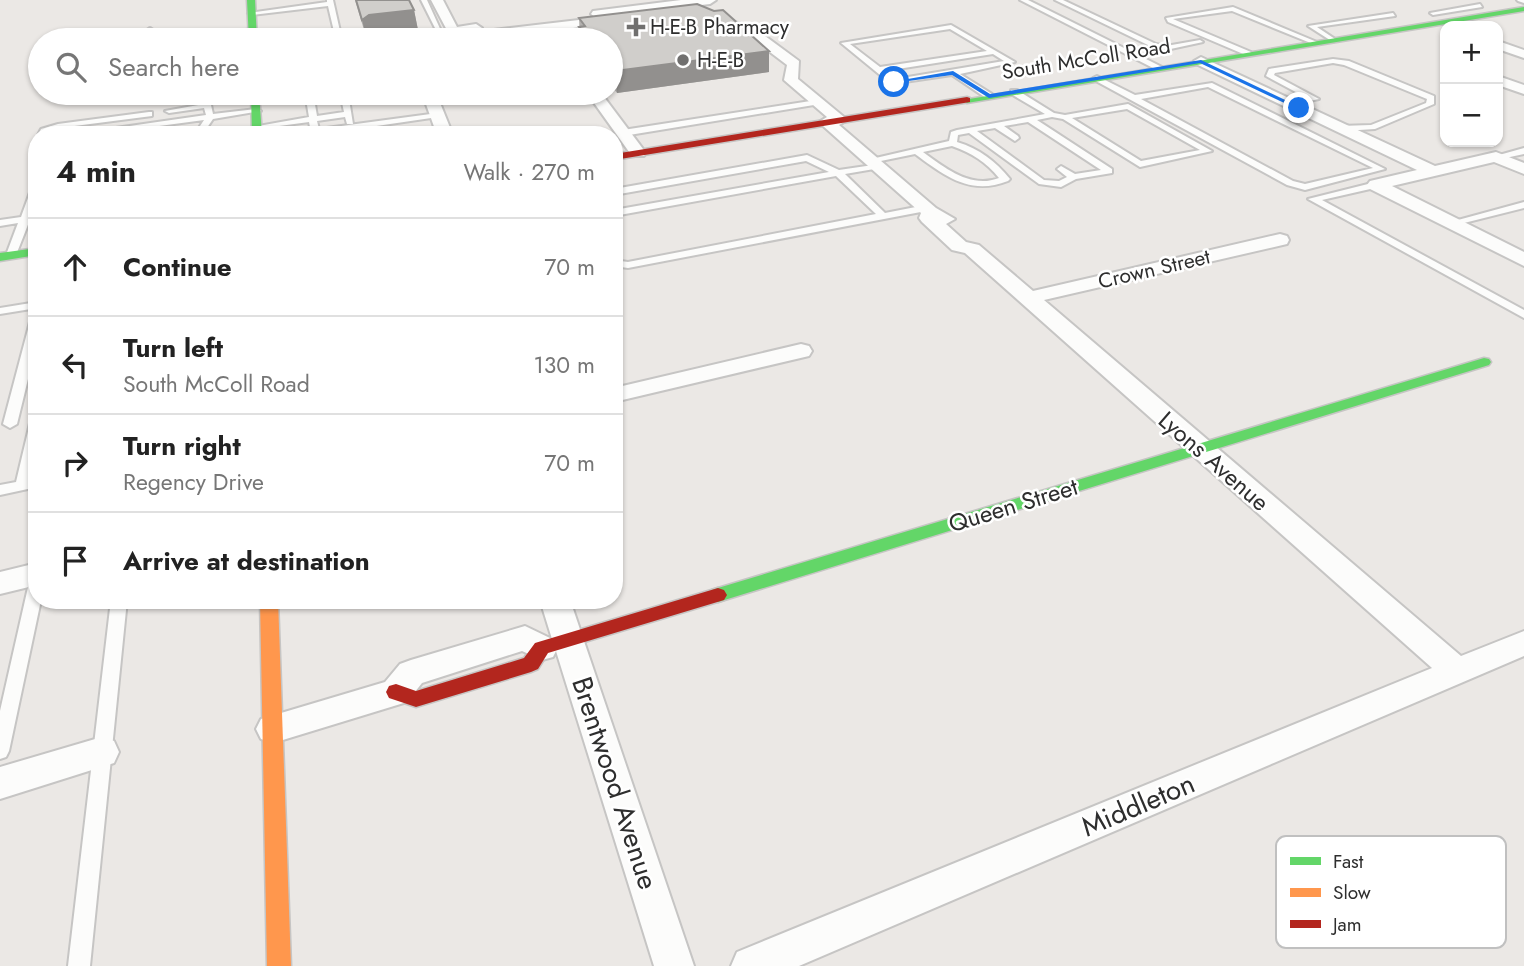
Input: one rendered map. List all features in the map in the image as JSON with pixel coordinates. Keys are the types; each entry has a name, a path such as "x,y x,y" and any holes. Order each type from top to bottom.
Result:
{"main road":[{"path":"251,6 252,28"},
{"name":"South McColl Road","path":"623,156 1524,9"},
{"path":"256,105 257,124"},
{"path":"6,256 28,252"},
{"name":"Queen Street","path":"555,643 1484,362"},
{"path":"269,609 279,966"}],"street":[{"path":"437,0 443,28"},
{"path":"495,28 710,0"},
{"name":"Lyons Avenue","path":"534,28 696,10 708,11 817,102 874,163 928,210 928,218 959,246 972,249 1457,671"},
{"path":"1503,47 1524,57"},
{"path":"1503,63 1524,57"},
{"path":"1201,61 1434,172"},
{"path":"1503,82 1524,90"},
{"path":"434,105 442,126"},
{"path":"603,105 618,126"},
{"path":"623,133 638,153"},
{"path":"1376,185 1496,158 1524,169"},
{"path":"1376,185 1524,260"},
{"name":"Crown Street","path":"1028,298 1280,240"},
{"path":"623,393 801,351"},
{"path":"0,583 28,577"},
{"name":"Brentwood Avenue","path":"555,609 555,643 674,966"},
{"name":"Queen Street","path":"273,729 396,692 411,673 525,638 555,643"},
{"name":"Middleton","path":"751,966 1524,643"},
{"path":"0,783 102,752"}],"lane":[{"path":"424,0 441,28"},
{"path":"1023,0 1160,68"},
{"path":"1058,0 1160,47 1200,42"},
{"path":"1460,0 1500,13"},
{"path":"251,6 331,2 336,28"},
{"path":"1438,21 1480,6"},
{"path":"1248,54 1170,21 1169,18 1233,9 1315,43"},
{"path":"1354,22 1393,15"},
{"path":"1333,40 1311,26 1342,20 1381,32"},
{"path":"951,27 994,52 1012,62 894,82 844,43 951,27"},
{"path":"1114,44 1140,40"},
{"path":"878,70 994,52"},
{"path":"1267,113 1315,99 1270,76 1272,71 1333,61 1346,63 1431,98 1430,104 1372,127 1341,127 1307,133"},
{"path":"953,73 989,96"},
{"path":"1097,78 1133,98 1290,184 1305,187 1381,169 1209,85 1133,98"},
{"path":"1014,92 1052,115"},
{"path":"623,133 817,102"},
{"path":"313,105 314,126"},
{"path":"347,105 351,126"},
{"path":"953,143 954,134 970,130 1052,115 1065,117 1128,106 1208,151 1140,164 1065,117"},
{"path":"169,111 208,107 210,117 203,126"},
{"path":"58,126 149,114"},
{"path":"137,126 210,117 257,124 349,114"},
{"path":"358,126 438,115"},
{"path":"114,126 116,118"},
{"path":"970,130 1038,174 1061,184 1073,177 1109,171 1030,119"},
{"path":"996,125 1015,138"},
{"path":"981,139 995,142 1038,174"},
{"path":"623,211 838,173 917,151 953,143 973,150 993,165 1005,179 988,185 970,183 947,173 917,151"},
{"path":"1496,158 1524,151"},
{"path":"623,190 807,158 838,173 883,216"},
{"path":"1061,169 1073,177"},
{"path":"1376,185 1312,199 1524,315"},
{"path":"1452,223 1521,208"},
{"path":"6,256 28,210"},
{"path":"623,264 928,210"},
{"path":"0,223 28,219"},
{"path":"0,311 28,306"},
{"path":"28,348 5,425 28,420"},
{"path":"22,485 28,458"},
{"path":"0,490 28,484"},
{"path":"0,751 31,609"},
{"path":"79,966 118,609"}],"building":[{"path":"356,0 409,0 414,10 369,15 362,20"},
{"path":"697,4 714,11 723,10 769,51 623,70 623,28 580,28 585,26 579,18"}],"traffic: fast":[{"path":"251,0 252,28"},
{"path":"967,100 1524,9"},
{"path":"256,105 257,126"},
{"path":"0,257 28,252"},
{"path":"718,595 1484,362"}],"traffic: slow":[{"path":"269,609 279,966"}],"traffic: jam":[{"path":"623,156 967,100"},
{"path":"396,692 416,699 531,664 542,648 718,595"}],"place":[{"name":"H-E-B Pharmacy","path":"636,27"},
{"name":"H-E-B","path":"683,60"}],"route":[{"path":"894,82 953,73 989,96 1201,61 1299,108"}]}
